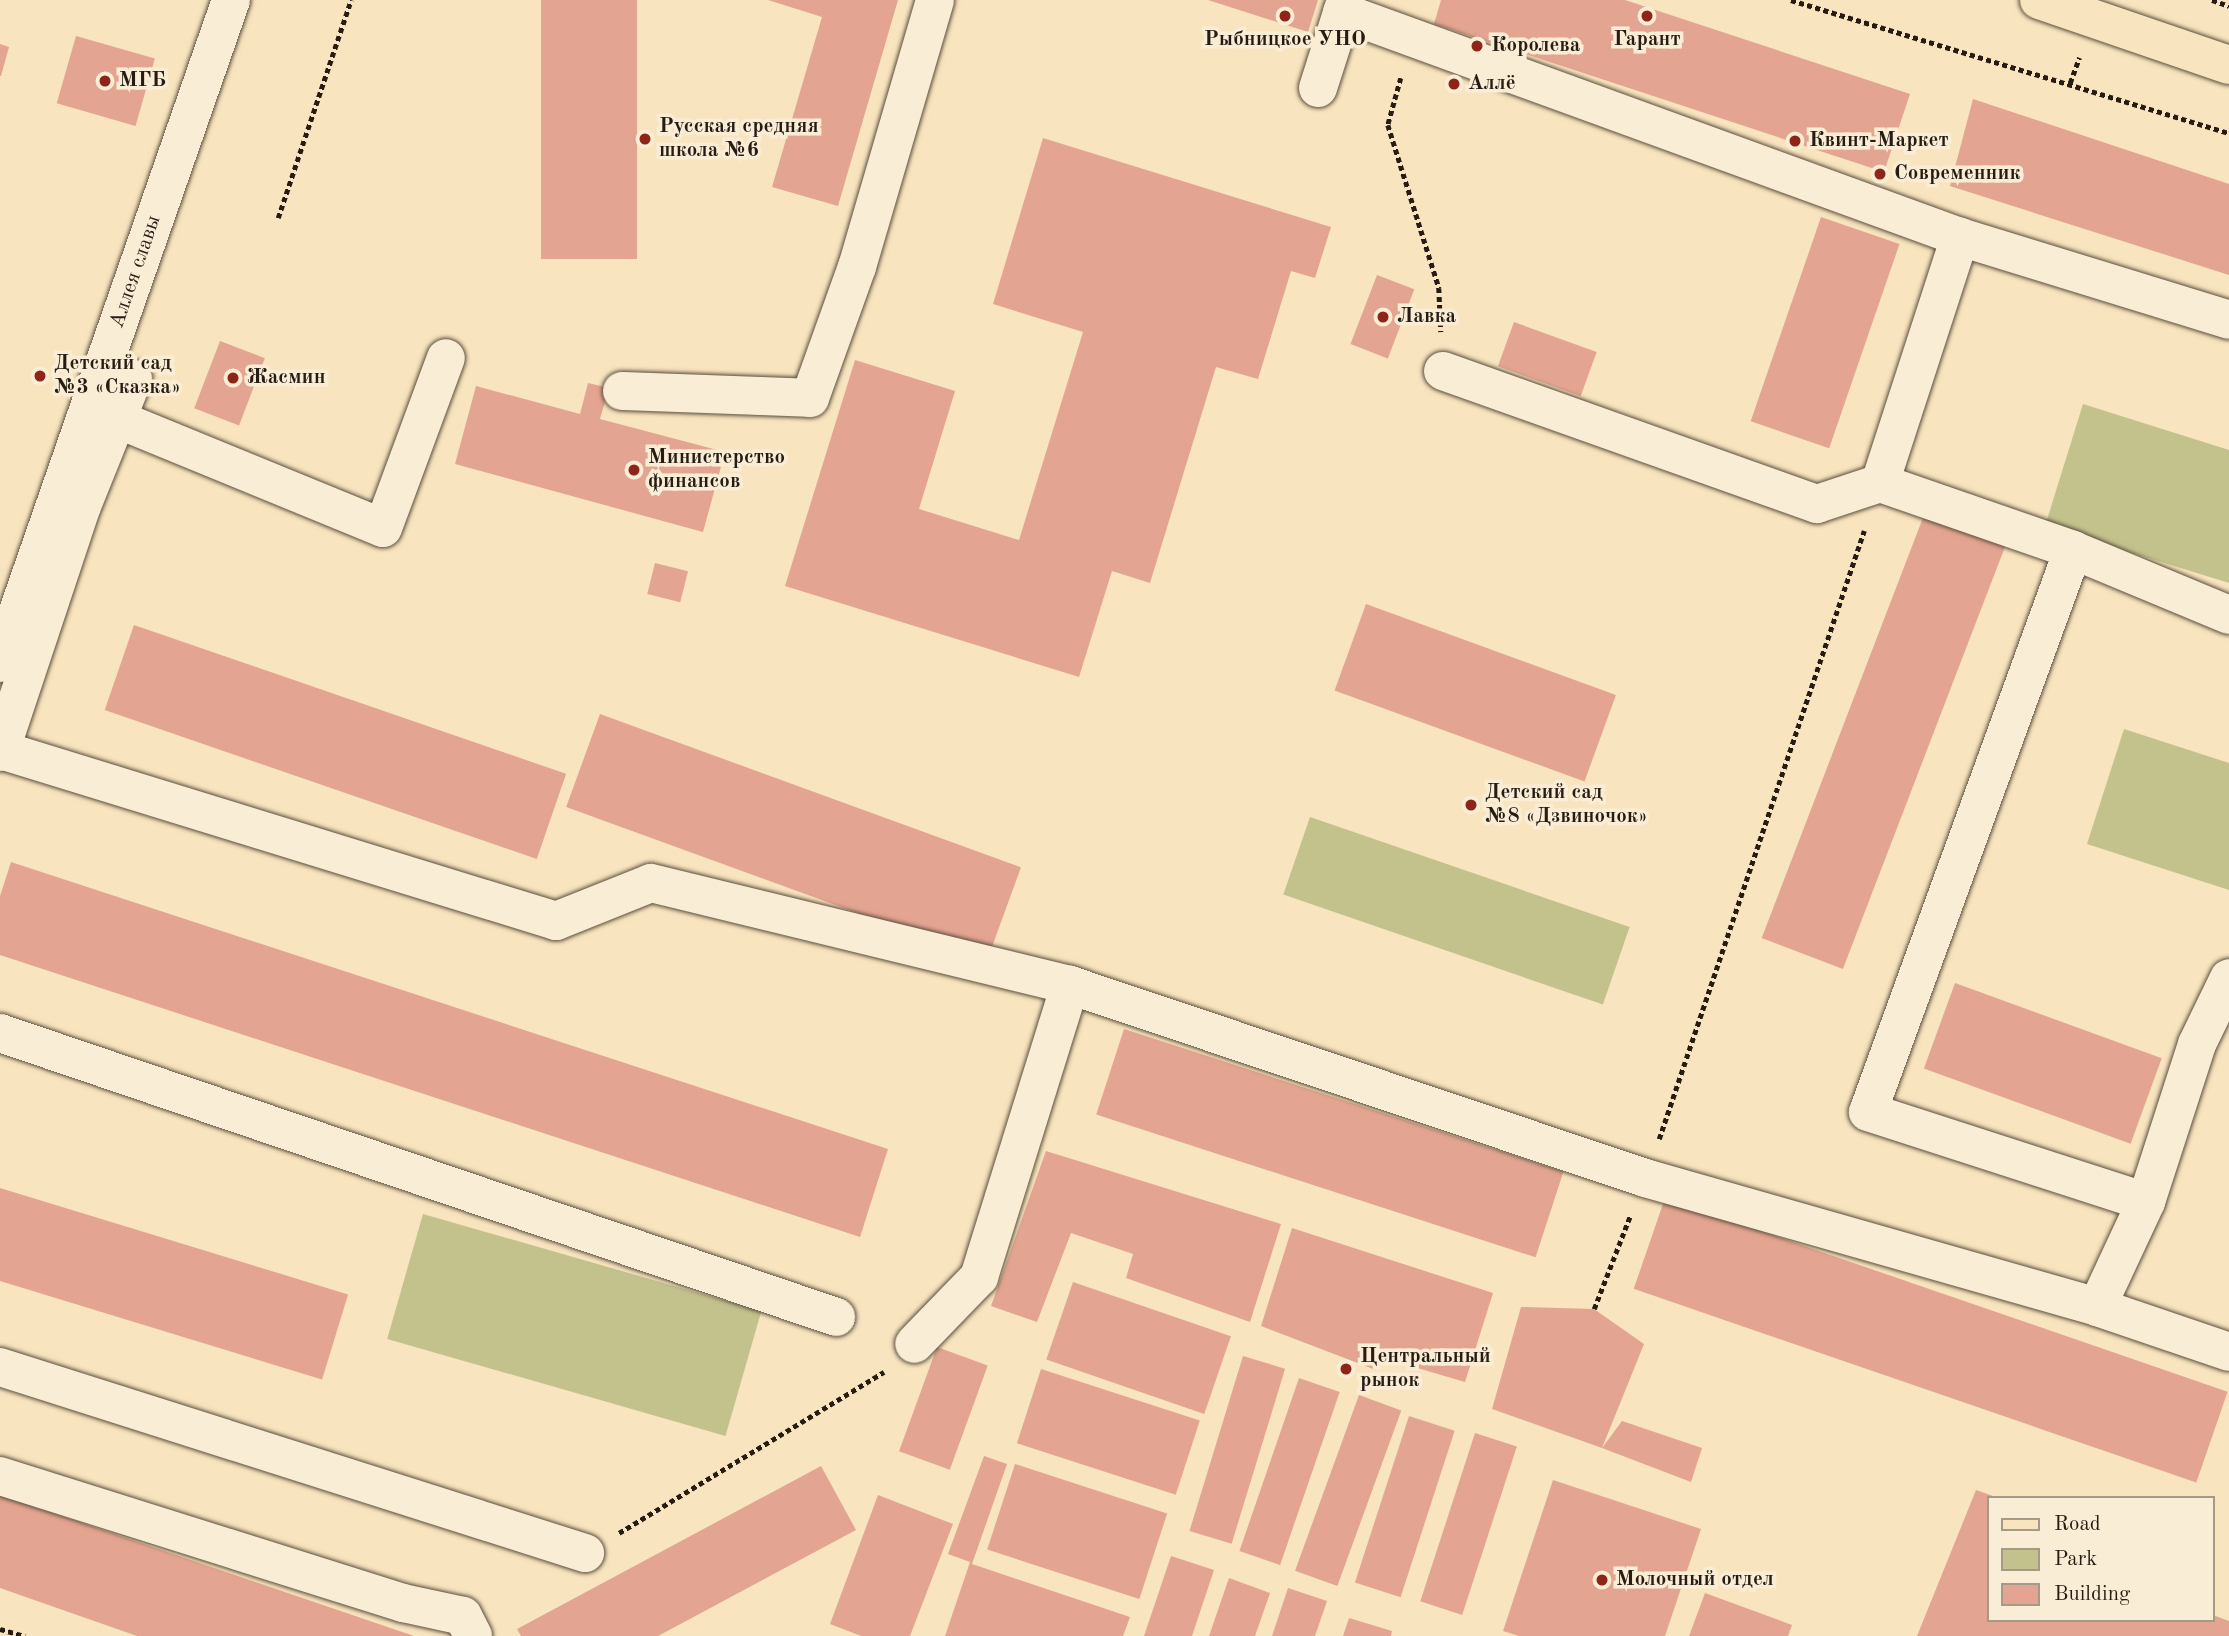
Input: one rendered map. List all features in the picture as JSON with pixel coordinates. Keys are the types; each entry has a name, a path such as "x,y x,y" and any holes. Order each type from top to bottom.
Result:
{"main road":[{"path":"2039,0 2229,65"}],"street":[{"name":"Аллея славы","path":"0,663 231,0"},
{"path":"622,391 810,398 857,267 935,0"},
{"path":"1318,88 1344,6 1413,37 1960,237 2229,320"},
{"path":"1880,483 1960,237"},
{"path":"117,419 383,528 446,358"},
{"path":"1443,371 1817,504 1880,483 2073,550 2229,615"},
{"path":"134,379 82,506 1,751 556,921 651,883 1070,985 1645,1178 2097,1307 2229,1352"},
{"path":"2073,550 1868,1112 2146,1202"},
{"path":"2097,1307 2146,1202 2197,1044 2229,978"},
{"path":"914,1344 979,1278 1070,985"},
{"path":"0,1033 836,1317"},
{"path":"0,1367 585,1553"},
{"path":"0,1476 403,1603 463,1616 472,1636"}],"path":[{"path":"278,218 351,0"},
{"path":"1791,0 2229,133"},
{"path":"2212,0 2229,6"},
{"path":"1413,37 1388,125 1439,288 1443,371"},
{"path":"1594,1309 1645,1178 1880,483"},
{"path":"585,1553 885,1371 914,1344"},
{"path":"0,1629 25,1636"}],"green space":[{"path":"2083,404 2229,450 2229,583 2045,526"},
{"path":"2124,729 2229,763 2229,890 2087,844"},
{"path":"1310,817 1630,927 1603,1005 1283,895"},
{"path":"423,1214 761,1311 726,1436 387,1339"}],"building":[{"path":"541,0 637,0 637,259 541,259"},
{"path":"768,0 898,0 838,206 772,187 822,17"},
{"name":"Рыбницкое УНО","path":"1208,0 1318,0 1308,32"},
{"path":"1441,0 1625,0 1910,94 1884,172 1434,24"},
{"name":"МГБ","path":"76,36 155,59 136,126 57,103"},
{"path":"0,44 9,47 1,76 0,76"},
{"path":"1973,99 2229,184 2229,275 1950,186"},
{"path":"1043,138 1331,227 1315,278 1291,271 1258,379 1216,367 1150,583 1112,571 1079,677 785,586 855,360 955,391 919,509 1019,540 1083,332 993,304"},
{"path":"1821,217 1899,244 1829,448 1751,421"},
{"name":"Лавка","path":"1377,275 1414,289 1388,358 1350,344"},
{"path":"1514,322 1597,352 1581,396 1498,366"},
{"path":"220,341 265,358 239,425 194,408"},
{"name":"Министерство финансов","path":"588,383 609,388 600,419 725,452 703,532 455,464 476,386 580,414"},
{"path":"1924,515 2005,546 1843,969 1762,938"},
{"path":"655,563 688,571 680,602 647,594"},
{"path":"1366,604 1616,695 1584,781 1335,690"},
{"path":"134,625 566,774 537,859 105,710"},
{"path":"600,714 1021,867 987,960 566,807"},
{"path":"11,862 888,1149 860,1237 0,955 0,896"},
{"path":"1955,983 2162,1058 2131,1144 1924,1069"},
{"path":"1124,1029 1563,1172 1536,1257 1096,1115"},
{"path":"1046,1151 1281,1224 1250,1322 1126,1278 1133,1254 1071,1233 1037,1322 991,1306"},
{"path":"0,1188 348,1294 322,1380 0,1281"},
{"path":"1665,1198 2228,1392 2196,1482 1634,1289"},
{"path":"1292,1228 1493,1293 1465,1382 1380,1357 1376,1370 1261,1326"},
{"path":"1073,1282 1231,1336 1204,1414 1046,1360"},
{"path":"1521,1307 1594,1309 1644,1344 1602,1448 1492,1409"},
{"path":"937,1347 988,1365 950,1470 899,1451"},
{"path":"1243,1356 1285,1369 1232,1544 1189,1531"},
{"path":"1041,1369 1200,1421 1176,1495 1017,1443"},
{"path":"1299,1378 1340,1392 1280,1565 1239,1551"},
{"path":"1359,1395 1401,1410 1337,1586 1295,1571"},
{"path":"1409,1416 1455,1431 1401,1597 1355,1582"},
{"path":"1622,1421 1702,1448 1691,1482 1602,1448"},
{"path":"1475,1433 1517,1447 1462,1615 1420,1601"},
{"path":"984,1456 1007,1464 972,1564 1130,1617 1123,1636 945,1636 970,1562 948,1554"},
{"path":"1015,1464 1167,1513 1139,1599 987,1550"},
{"path":"821,1466 856,1530 658,1636 521,1636 517,1629"},
{"name":"Молочный отдел","path":"1553,1480 1701,1529 1665,1636 1519,1636 1503,1631"},
{"path":"1976,1490 1993,1496 1988,1496 1988,1622 2215,1622 2215,1616 2229,1621 2229,1636 1917,1636"},
{"path":"0,1495 414,1636 137,1636 0,1588"},
{"path":"878,1495 953,1524 910,1636 861,1636 830,1624"},
{"path":"1171,1556 1214,1570 1192,1636 1144,1636"},
{"path":"1229,1578 1270,1593 1255,1636 1209,1636"},
{"path":"1288,1588 1327,1601 1315,1636 1272,1636"},
{"path":"1705,1593 1792,1625 1788,1636 1689,1636"},
{"path":"1349,1618 1392,1631 1391,1636 1343,1636"}],"place":[{"name":"Рыбницкое УНО","path":"1285,16"},
{"name":"Гарант","path":"1647,16"},
{"name":"Королева","path":"1477,46"},
{"name":"МГБ","path":"105,81"},
{"name":"Аллё","path":"1454,84"},
{"name":"Русская средняя школа №6","path":"645,139"},
{"name":"Квинт-Маркет","path":"1795,141"},
{"name":"Современник","path":"1880,174"},
{"name":"Лавка","path":"1383,317"},
{"name":"Детский сад №3 «Сказка»","path":"40,376"},
{"name":"Жасмин","path":"233,378"},
{"name":"Министерство финансов","path":"634,470"},
{"name":"Детский сад №8 «Дзвиночок»","path":"1471,805"},
{"name":"Центральный рынок","path":"1346,1369"},
{"name":"Молочный отдел","path":"1602,1580"}]}
